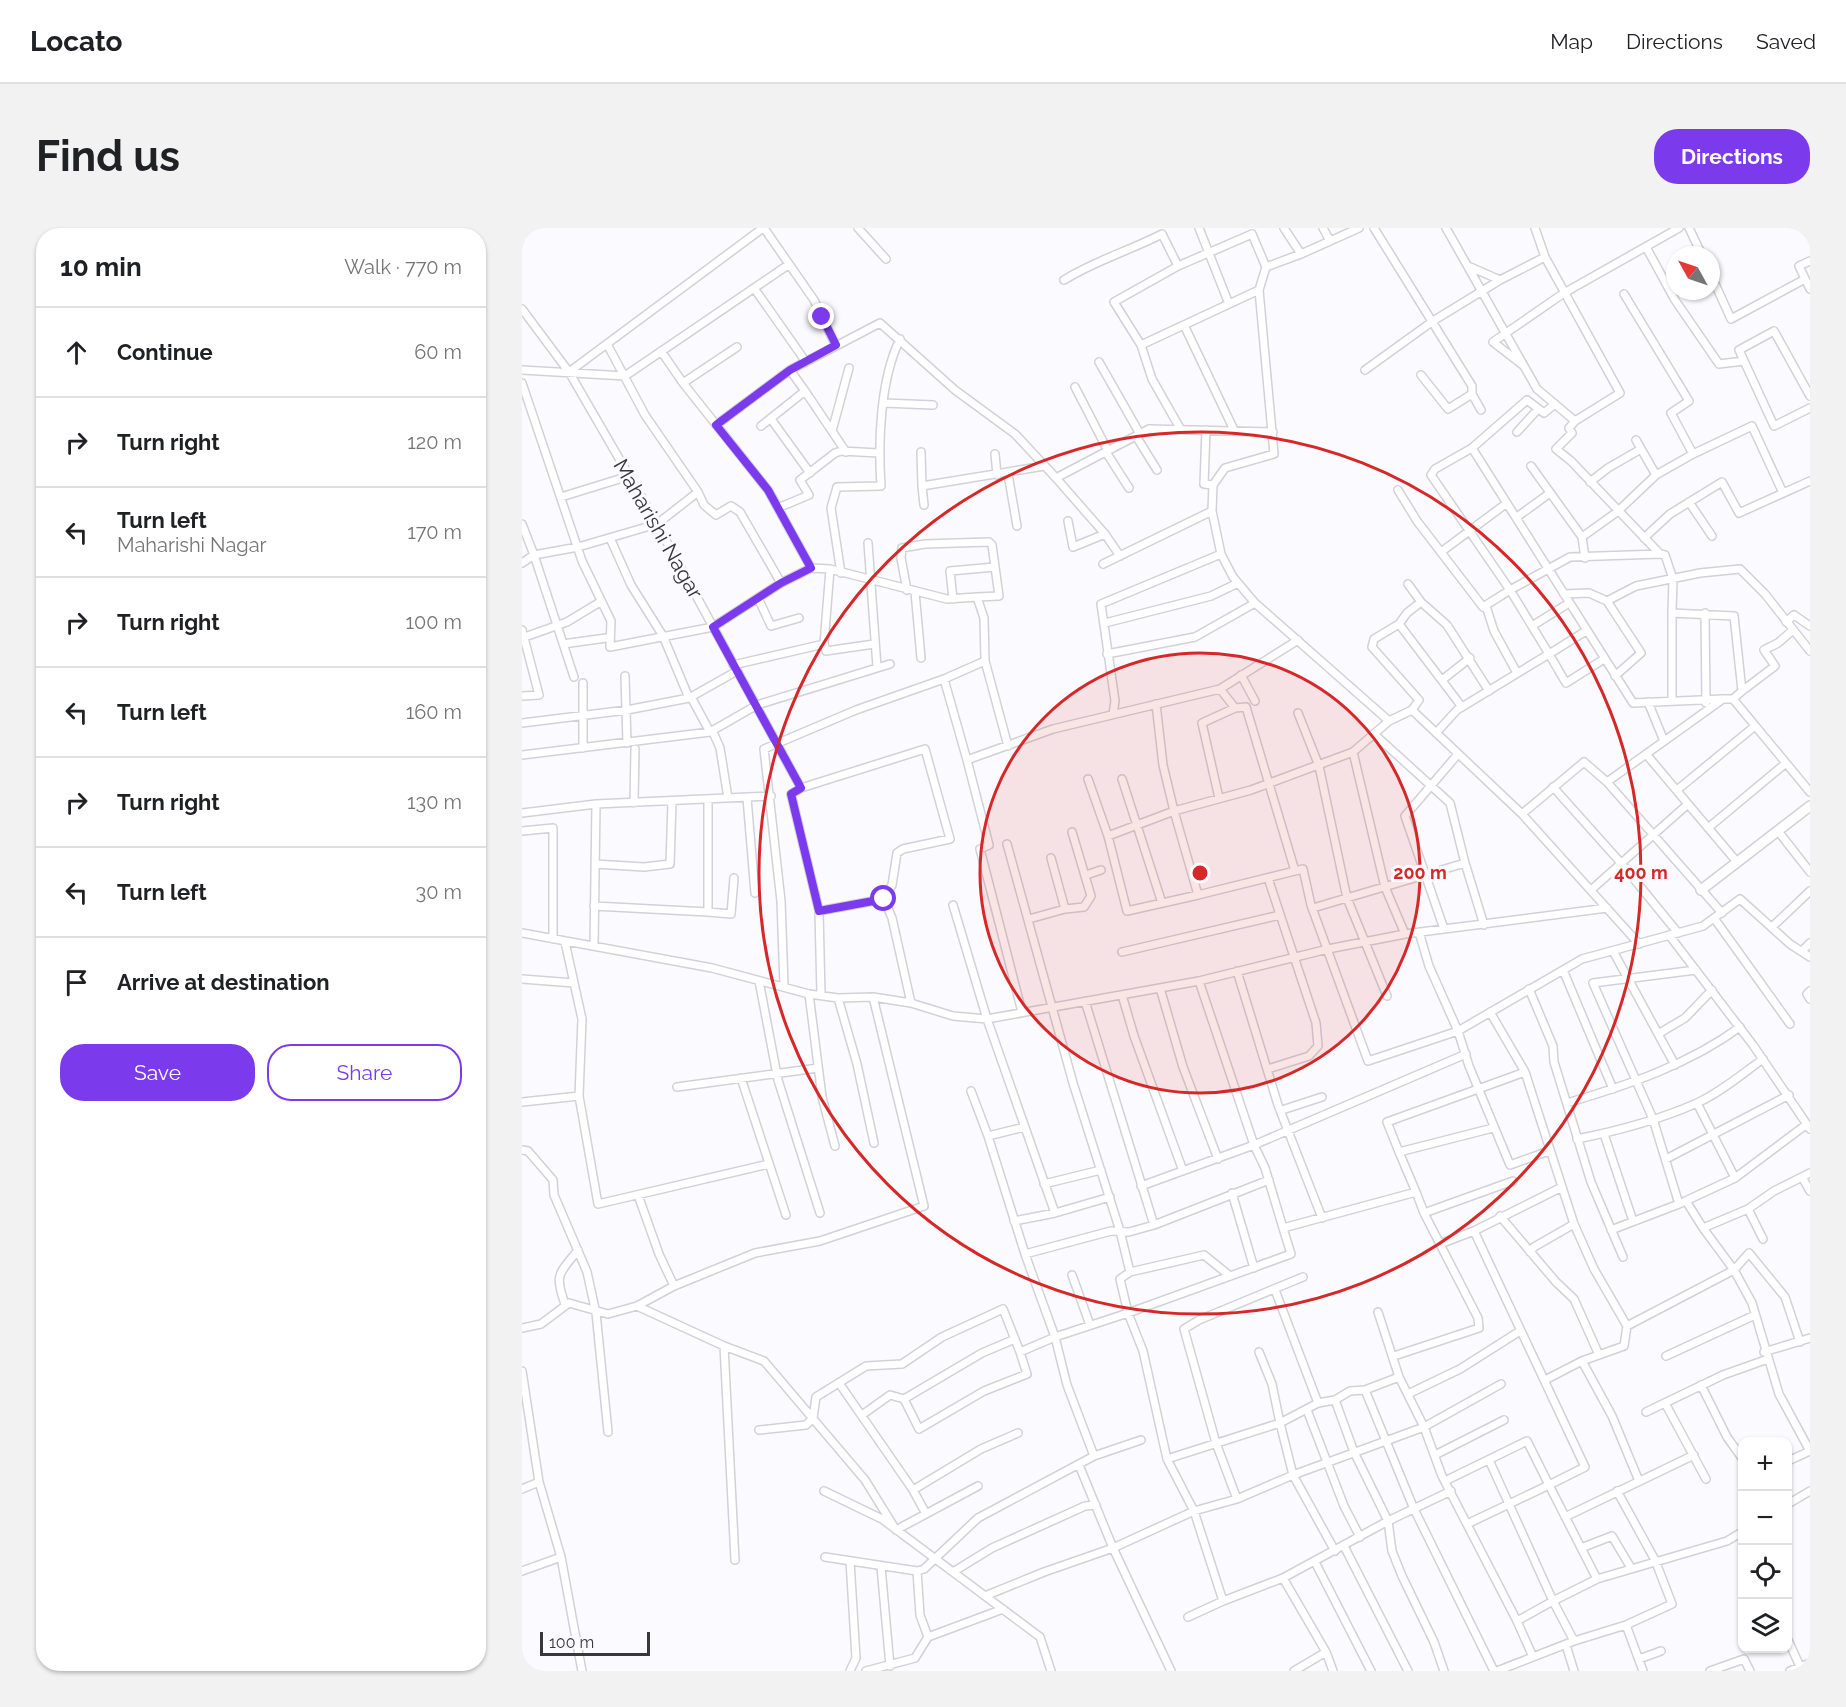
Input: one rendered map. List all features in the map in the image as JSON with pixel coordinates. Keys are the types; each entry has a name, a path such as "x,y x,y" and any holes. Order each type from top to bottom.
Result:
{"street":[{"path":"569,372 764,228 814,300 836,345"},
{"path":"858,228 886,259"},
{"path":"1199,228 1228,304"},
{"path":"1284,228 1301,254"},
{"path":"1323,228 1330,241"},
{"path":"1266,267 1359,228"},
{"path":"1374,228 1472,386 1472,394 1481,410"},
{"path":"1446,228 1528,369 1537,389 1575,421"},
{"path":"1535,228 1545,257 1620,393 1575,421 1569,428 1572,433 1556,449 1659,554"},
{"path":"1528,369 1493,342 1564,293 1679,228"},
{"path":"1689,228 1698,246"},
{"path":"1181,430 1152,379 1141,345 1114,302 1178,266 1250,231 1266,267 1259,290 1274,454 1225,468 1213,485 1212,511 1221,554 1238,583 1255,603 1389,721"},
{"path":"1064,280 1100,260 1120,255 1161,234 1178,266"},
{"path":"1646,247 1675,300 1719,364 1744,361"},
{"path":"1365,370 1433,321 1500,280 1545,257"},
{"path":"1810,261 1799,266 1810,289"},
{"path":"522,370 625,376 788,265"},
{"path":"1467,265 1500,280"},
{"path":"1720,295 1731,319 1805,279"},
{"path":"754,288 806,362"},
{"path":"1141,345 1259,290"},
{"path":"1624,294 1689,401 1671,413 1693,454"},
{"name":"Maharishi Nagar","path":"522,309 569,372 657,524 801,788"},
{"path":"716,425 790,370 880,322 956,390 1015,434 1105,534 1120,556"},
{"path":"1184,325 1234,430"},
{"path":"1810,396 1774,330 1739,350 1774,426 1810,408"},
{"path":"840,573 831,508 837,487 881,486 879,453 884,403 890,370 900,339"},
{"path":"607,344 645,415 698,492 704,505 716,515 731,506 740,512 781,583"},
{"path":"683,383 737,347"},
{"path":"661,351 683,383 780,507 811,568"},
{"path":"1099,362 1157,470"},
{"path":"832,431 849,368"},
{"path":"790,370 846,452"},
{"path":"1421,375 1448,409 1472,394"},
{"path":"522,383 578,547 600,602 611,621 610,647 713,627 781,583 811,568 830,569 869,581 911,591 953,599 999,596 992,545 989,542 946,543 902,548 901,558 911,591 921,658"},
{"path":"1075,387 1107,451 1129,488"},
{"path":"761,426 806,391"},
{"path":"1555,404 1544,413 1527,400 1472,448 1435,469 1431,475 1510,590 1566,683 1604,659"},
{"path":"884,403 933,405"},
{"path":"1517,432 1538,409"},
{"path":"771,419 810,473"},
{"path":"1582,537 1617,512 1656,475 1693,454 1752,426 1783,493"},
{"path":"1056,478 1149,429 1273,432"},
{"path":"1206,430 1204,484 1213,485"},
{"path":"1636,440 1656,475"},
{"path":"1472,448 1633,703 1733,699 1775,666 1764,650 1778,643 1792,630"},
{"path":"1590,482 1641,448"},
{"path":"921,452 924,505"},
{"path":"780,507 809,495 800,480 835,453 879,453"},
{"path":"995,454 997,475"},
{"path":"922,486 1008,474 1044,466"},
{"path":"1531,466 1582,537 1585,558"},
{"path":"1008,474 1017,526"},
{"path":"561,497 629,476"},
{"path":"1644,538 1670,514 1722,482 1739,513 1810,481"},
{"path":"1398,490 1483,607 1569,557 1665,555 1673,579 1672,701"},
{"path":"522,563 534,555 578,547 657,524 698,492"},
{"path":"1516,518 1550,493"},
{"path":"1441,552 1507,502"},
{"path":"1689,502 1712,536"},
{"path":"1103,564 1212,511"},
{"path":"1068,521 1073,547 1105,534"},
{"path":"522,524 574,677"},
{"path":"610,538 631,585 663,636 690,697 720,747 728,798"},
{"path":"867,543 870,553 869,581 876,637 874,644 877,668"},
{"path":"1113,714 1115,701 1104,641 1105,623 1101,604 1221,554"},
{"path":"953,599 950,571 995,567"},
{"path":"830,569 824,644 826,651 874,644"},
{"path":"1607,602 1636,586 1700,573 1740,569 1810,651"},
{"path":"1105,623 1211,596 1238,583"},
{"path":"1408,584 1421,602 1447,625 1489,691"},
{"path":"1564,594 1589,593 1607,602 1641,653 1615,675"},
{"path":"978,597 984,618 985,661 1008,746"},
{"path":"758,598 771,626 800,618"},
{"path":"522,696 539,694 523,635 558,627 600,602"},
{"path":"1108,836 1174,811 1269,784 1353,752 1389,721 1412,710 1419,700 1372,647 1374,639 1399,624 1407,613 1421,602"},
{"path":"1107,654 1195,637 1255,603"},
{"path":"1532,626 1569,603"},
{"path":"1486,606 1494,631 1517,673"},
{"path":"1672,613 1734,616 1742,690"},
{"path":"1705,613 1706,711"},
{"path":"1786,622 1794,615 1810,626"},
{"path":"1399,624 1461,707"},
{"path":"1436,733 1461,707 1586,631"},
{"path":"563,644 606,638"},
{"path":"967,760 1053,729 1220,688 1298,640"},
{"path":"522,723 627,710 690,697 735,668 824,644"},
{"path":"1443,680 1470,658"},
{"path":"784,985 781,902 764,749 856,710 944,680 985,661"},
{"path":"522,755 712,732 757,705 891,664"},
{"path":"1241,675 1255,701"},
{"path":"625,676 627,743"},
{"path":"944,680 990,844 980,849 1022,1012"},
{"path":"583,683 584,748"},
{"path":"1220,688 1235,708"},
{"path":"1607,782 1723,699"},
{"path":"1733,699 1810,792"},
{"path":"1648,702 1664,741"},
{"path":"1156,704 1163,765 1198,895"},
{"path":"1219,798 1202,723 1235,708 1246,706 1295,871"},
{"path":"1412,710 1522,814 1639,944"},
{"path":"1298,713 1319,766 1347,898 1387,996"},
{"path":"1677,790 1755,726"},
{"path":"1374,734 1450,803 1484,925"},
{"path":"634,803 635,749"},
{"path":"819,911 884,899 892,885 897,853 903,849 950,839 925,749 801,788 791,794 819,911 820,995"},
{"path":"1353,752 1385,887 1405,934"},
{"path":"1444,929 1405,816 1458,754"},
{"path":"1646,754 1737,862"},
{"path":"1522,814 1584,762 1607,782 1722,913"},
{"path":"1708,828 1786,763"},
{"path":"1088,778 1108,836 1127,911 1303,869 1313,908 1368,1061 1458,1031 1582,959 1703,926 1740,899 1810,957"},
{"path":"1122,779 1162,903"},
{"path":"1553,787 1621,863 1678,933"},
{"path":"522,813 596,804 771,796"},
{"path":"747,798 754,893"},
{"path":"708,799 708,912"},
{"path":"595,864 644,867 670,864 672,802"},
{"path":"594,946 596,804"},
{"path":"1591,890 1688,804"},
{"path":"1701,890 1810,806"},
{"path":"522,831 553,828 553,939"},
{"path":"1778,831 1810,872"},
{"path":"1029,919 1065,909 1084,907 1091,896 1072,832"},
{"path":"1007,844 1072,1083 1110,1197 1130,1272"},
{"path":"1050,858 1065,909"},
{"path":"1313,908 1465,863"},
{"path":"1086,875 1101,870"},
{"path":"594,906 731,915 734,878"},
{"path":"1268,878 1316,1023 1318,1046 1309,1056 1268,1069"},
{"path":"1772,927 1810,891"},
{"path":"884,899 892,918 911,1003"},
{"path":"953,905 987,1019 1055,1213"},
{"path":"522,933 712,968 759,981 784,985 809,994 838,998 873,997 911,1003 953,1016 987,1019 1199,981 1328,949 1405,934 1607,908"},
{"path":"1122,952 1280,915"},
{"path":"1714,918 1790,1024"},
{"path":"1419,932 1439,992 1458,1031 1493,1128 1510,1165 1549,1151"},
{"path":"1611,1230 1682,1203 1735,1178 1809,1126 1740,1027 1670,935"},
{"path":"565,942 582,1019 579,1096 598,1204 769,1164"},
{"path":"1802,951 1810,943"},
{"path":"1613,951 1675,1065"},
{"path":"1563,970 1613,1089"},
{"path":"1696,970 1593,983 1593,989 1653,1119 1682,1203 1734,1270 1752,1303 1764,1352 1779,1394 1810,1451 1792,1459"},
{"path":"1237,971 1287,1132 1322,1218"},
{"path":"522,980 574,983"},
{"path":"759,981 776,1072 820,1213"},
{"path":"1020,1352 1055,1337 1291,1254 1269,1180 1254,1145 1199,981"},
{"path":"1160,988 1183,1066 1218,1159"},
{"path":"1529,989 1552,1046 1554,1062 1577,1139 1623,1257"},
{"path":"1658,1034 1685,1018 1712,990"},
{"path":"1810,992 1807,994 1810,999"},
{"path":"809,994 822,1097 835,1146"},
{"path":"1122,995 1134,1036 1183,1171"},
{"path":"522,1328 541,1324 565,1304 574,1302 596,1313 608,1314 637,1306 674,1286 754,1253 820,1241 924,1206 873,997"},
{"path":"838,998 857,1064 874,1143"},
{"path":"1085,1001 1154,1225"},
{"path":"1490,1012 1526,1072 1549,1151 1574,1224 1598,1277 1627,1326 1624,1346 1582,1361 1545,1380"},
{"path":"1567,1103 1636,1082 1675,1065 1720,1042 1740,1027"},
{"path":"1141,1186 1287,1132 1466,1054"},
{"path":"1577,1139 1604,1134 1653,1119 1697,1102 1724,1087 1763,1059"},
{"path":"676,1087 818,1068"},
{"path":"1394,1356 1479,1328 1478,1318 1424,1213 1387,1122 1526,1072"},
{"path":"741,1077 786,1215"},
{"path":"971,1091 1055,1337 1067,1385 1094,1456"},
{"path":"1666,1159 1789,1095"},
{"path":"522,1102 579,1096"},
{"path":"1282,1110 1322,1097"},
{"path":"1697,1102 1735,1178"},
{"path":"988,1136 1025,1127"},
{"path":"1399,1152 1493,1128"},
{"path":"1604,1134 1634,1221"},
{"path":"522,1150 528,1151 553,1180 554,1195 587,1272 596,1313 608,1432"},
{"path":"1044,1184 1101,1170"},
{"path":"1703,1228 1748,1209 1810,1173"},
{"path":"1802,1177 1810,1191"},
{"path":"1025,1254 1111,1231 1154,1225 1269,1180"},
{"path":"1424,1213 1513,1181"},
{"path":"1440,1244 1474,1231 1562,1187"},
{"path":"1283,1228 1416,1192"},
{"path":"1232,1193 1254,1268"},
{"path":"638,1195 659,1254 674,1286"},
{"path":"1014,1221 1055,1213 1110,1197"},
{"path":"1748,1209 1763,1239"},
{"path":"1500,1216 1574,1299 1599,1355"},
{"path":"1530,1252 1534,1247 1574,1224"},
{"path":"1467,1524 1585,1467 1474,1231"},
{"path":"565,1304 558,1284 559,1274 578,1250"},
{"path":"1627,1326 1734,1270 1749,1253 1785,1297 1800,1342"},
{"path":"1223,1600 1194,1511 1167,1459 1143,1351 1128,1312 1120,1279 1130,1272 1204,1255 1230,1276"},
{"path":"1072,1275 1090,1325"},
{"path":"1237,1499 1216,1443 1184,1329 1199,1320 1303,1277"},
{"path":"1275,1290 1318,1403"},
{"path":"637,1306 724,1346 764,1361 865,1480 896,1530"},
{"path":"759,1431 806,1425 813,1418 816,1397 866,1366 902,1364 942,1337 1003,1309 1027,1374 984,1391 919,1429 903,1399 890,1395 862,1415"},
{"path":"1378,1312 1399,1377 1424,1427 1445,1481 1533,1657"},
{"path":"1666,1356 1755,1315"},
{"path":"1408,1394 1460,1369 1520,1331"},
{"path":"1764,1352 1810,1338"},
{"path":"903,1399 982,1353 1015,1339"},
{"path":"724,1346 735,1560"},
{"path":"1259,1352 1272,1384 1293,1475 1335,1551"},
{"path":"1646,1412 1701,1385 1768,1359"},
{"path":"1582,1361 1612,1416 1640,1481"},
{"path":"522,1371 525,1413 539,1482 561,1557 582,1671"},
{"path":"1167,1459 1280,1423 1318,1403 1335,1400 1350,1391 1365,1390 1399,1377"},
{"path":"838,1383 913,1490 925,1512"},
{"path":"985,1596 1113,1548 1194,1511 1237,1499 1293,1475 1424,1427 1501,1384"},
{"path":"1701,1385 1727,1437 1738,1451"},
{"path":"1365,1390 1414,1509 1496,1671 1574,1641 1626,1625 1672,1604 1655,1560 1617,1491"},
{"path":"1335,1400 1354,1452 1388,1521 1392,1551 1434,1642 1444,1671"},
{"path":"1665,1403 1706,1479"},
{"path":"1307,1410 1326,1463 1360,1537"},
{"path":"1435,1455 1504,1420"},
{"path":"913,1490 981,1449 1018,1433"},
{"path":"825,1557 881,1567 924,1569 978,1518 1094,1456 1141,1440"},
{"path":"1445,1481 1527,1441 1597,1579"},
{"path":"1565,1517 1695,1455"},
{"path":"1488,1460 1553,1601 1574,1641"},
{"path":"1079,1465 1113,1548 1171,1671"},
{"path":"522,1489 539,1482"},
{"path":"896,1530 925,1512 978,1486"},
{"path":"824,1491 882,1519 1040,1637 1051,1671"},
{"path":"1188,1617 1223,1600 1283,1578 1388,1521 1450,1491"},
{"path":"1792,1502 1810,1491"},
{"path":"953,1572 992,1548 1085,1506 1096,1505"},
{"path":"1517,1621 1597,1579 1655,1560 1727,1541 1738,1535"},
{"path":"1581,1548 1612,1536 1631,1568"},
{"path":"1344,1546 1408,1671"},
{"path":"522,1571 561,1557"},
{"path":"850,1561 856,1658 850,1671"},
{"path":"1314,1562 1371,1671"},
{"path":"881,1567 886,1668"},
{"path":"917,1570 920,1615 928,1637"},
{"path":"1283,1578 1326,1652 1333,1671"},
{"path":"866,1671 886,1668 915,1658 928,1637 1003,1609"},
{"path":"1626,1625 1643,1671"},
{"path":"1566,1644 1574,1671"},
{"path":"1792,1649 1801,1669"},
{"path":"1639,1659 1661,1651"},
{"path":"1294,1671 1326,1652"},
{"path":"1710,1671 1744,1659 1750,1671"},
{"path":"1790,1671 1801,1669 1810,1663"}],"route":[{"path":"822,317 836,345 790,370 716,425 780,507 811,568 781,583 713,627 801,788 791,794 807,852 819,911 884,899"}]}
